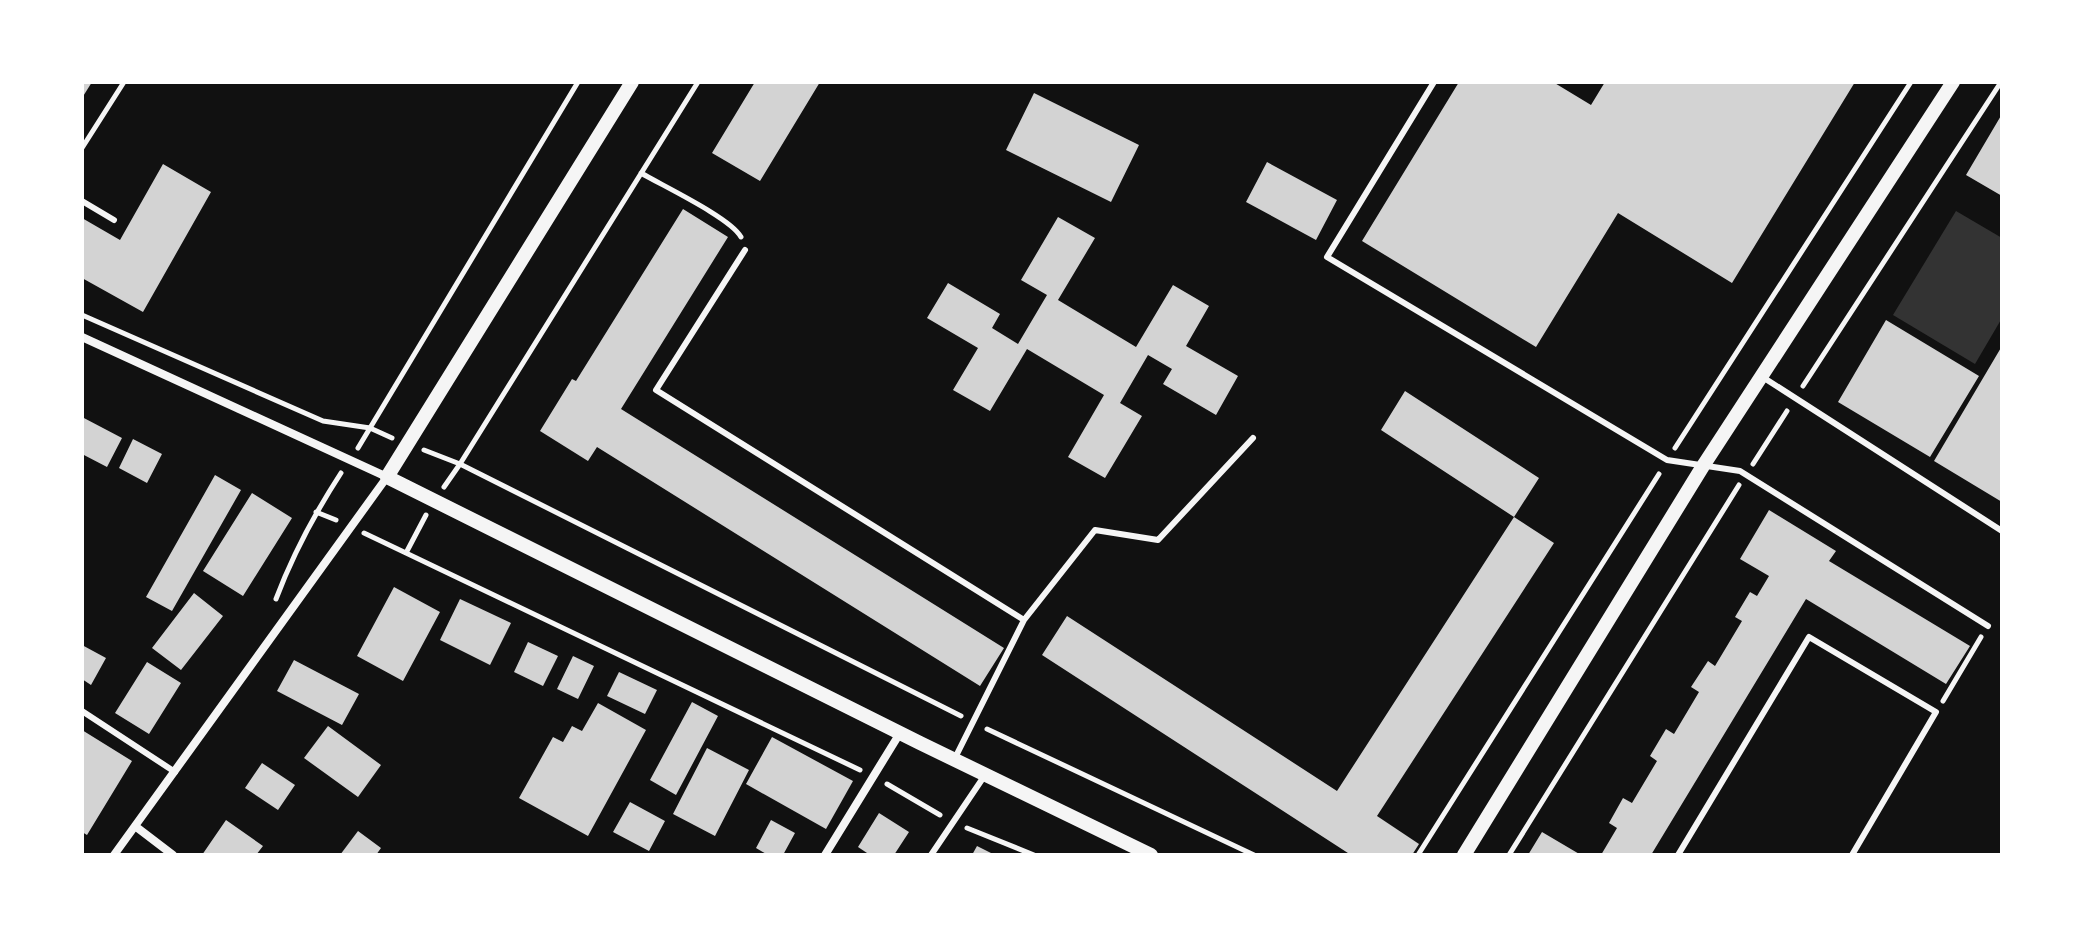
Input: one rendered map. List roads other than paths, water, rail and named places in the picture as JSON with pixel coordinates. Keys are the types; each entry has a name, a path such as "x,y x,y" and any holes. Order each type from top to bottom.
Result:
{"street":[{"path":"114,855 387,477 632,82"},
{"path":"1464,855 1703,466 1953,82"},
{"path":"82,337 387,477 1151,855"},
{"path":"825,855 900,733"},
{"path":"135,826 173,855"}],"lane":[{"path":"1434,82 1327,257 1667,460 1740,471 1988,626"},
{"path":"82,201 114,220"},
{"path":"745,250 656,390 1024,620"},
{"path":"1761,376 2002,531"},
{"path":"955,760 1024,620 1095,530 1158,540 1253,438"},
{"path":"1678,855 1809,637 1936,712 1852,855"},
{"path":"82,711 175,772"},
{"path":"931,855 986,775"}]}
